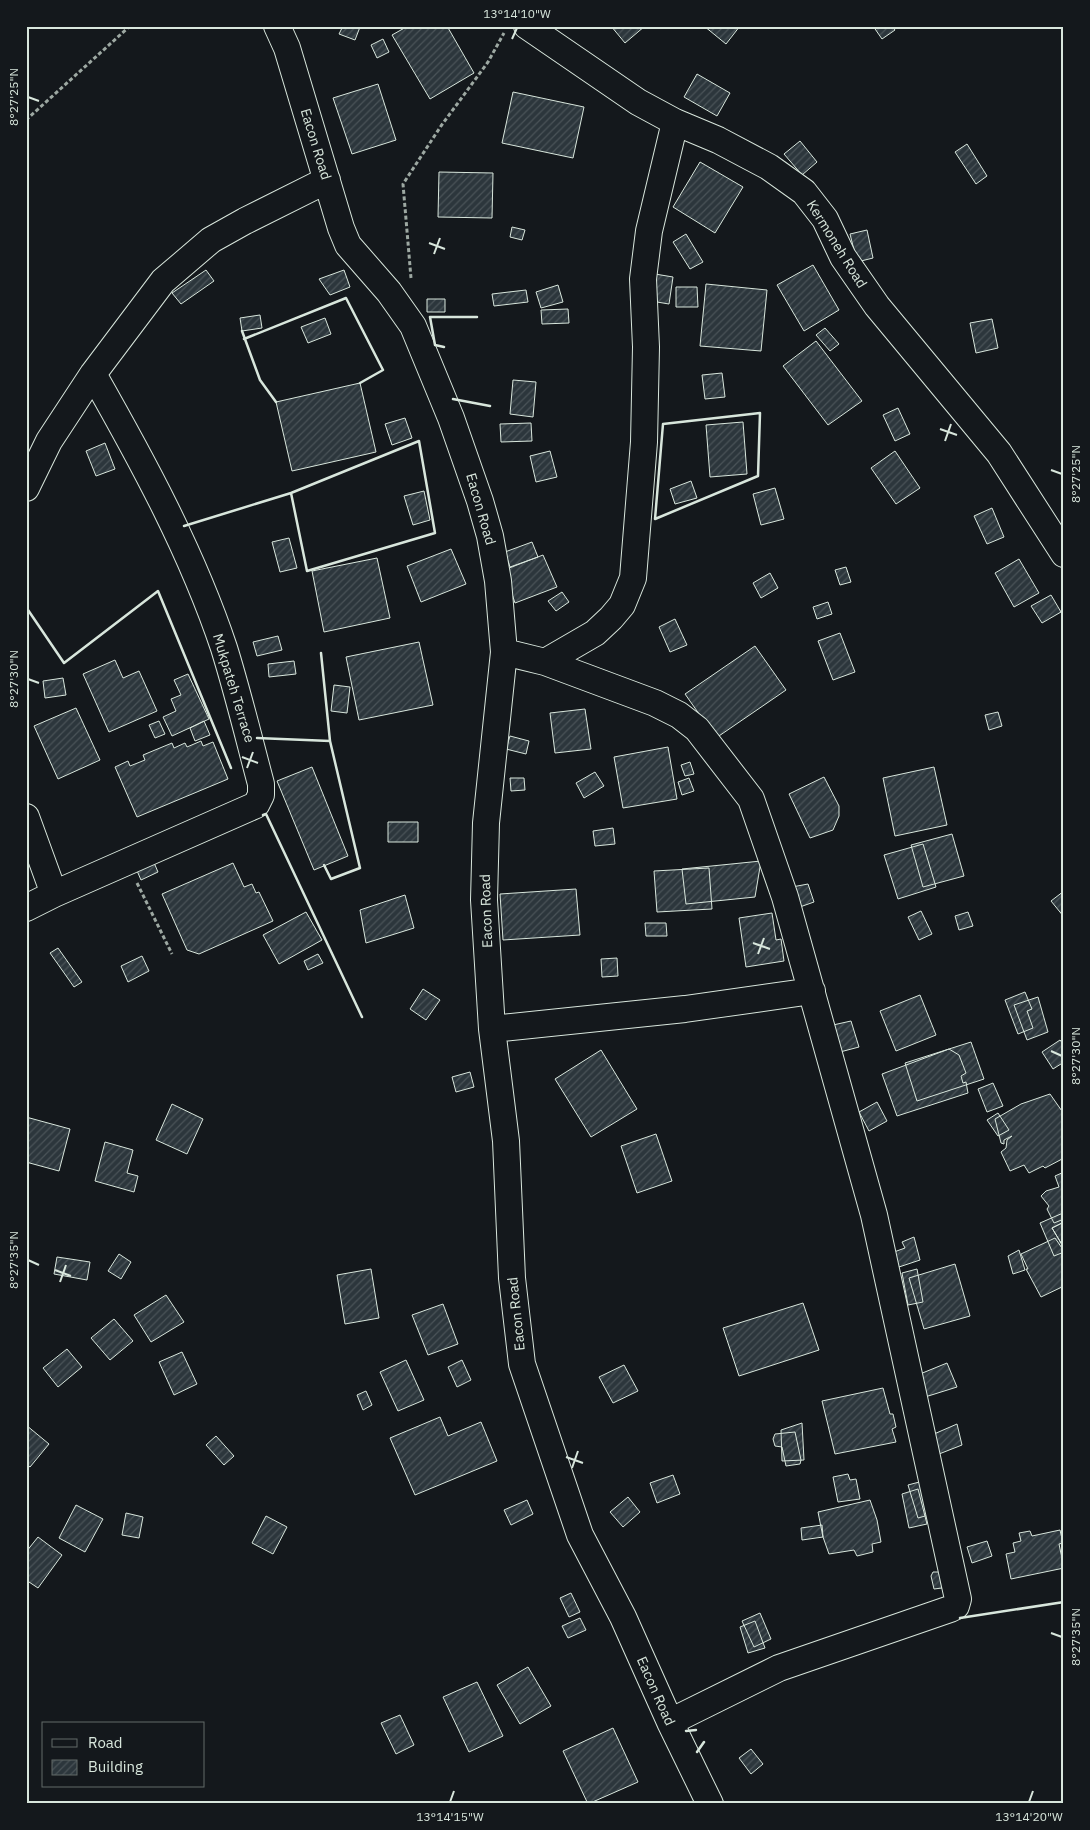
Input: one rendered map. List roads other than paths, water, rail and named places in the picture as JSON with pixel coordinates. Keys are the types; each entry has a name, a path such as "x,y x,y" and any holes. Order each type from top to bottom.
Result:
{"street":[{"name":"Eacon Road","path":"277,26 287,48 341,228 348,245 389,292 413,326 451,418 490,536 498,581 504,652 486,823 484,900 492,1029 506,1141 512,1278 522,1364 529,1391 580,1535 623,1617 670,1722 710,1804"},
{"name":"Kermoneh Road","path":"527,26 638,102 675,122 718,140 769,168 804,192 825,219 843,257 877,306 999,453 1064,554"},
{"path":"545,662 595,633 611,618 622,604 633,578 644,442 646,347 643,279 649,231 675,122"},
{"path":"26,488 49,441 93,374 163,281 211,240 245,220 327,180"},
{"name":"Mukpateh Terrace","path":"26,908 256,805 261,795 261,784 224,648 187,554 144,465 93,374"},
{"path":"504,652 545,662 655,703 679,715 696,729 751,799 785,897 874,1215 958,1599 956,1606 950,1609 779,1668 670,1722"},
{"path":"26,817 54,894"},
{"path":"492,1029 685,1009 812,991"}]}
